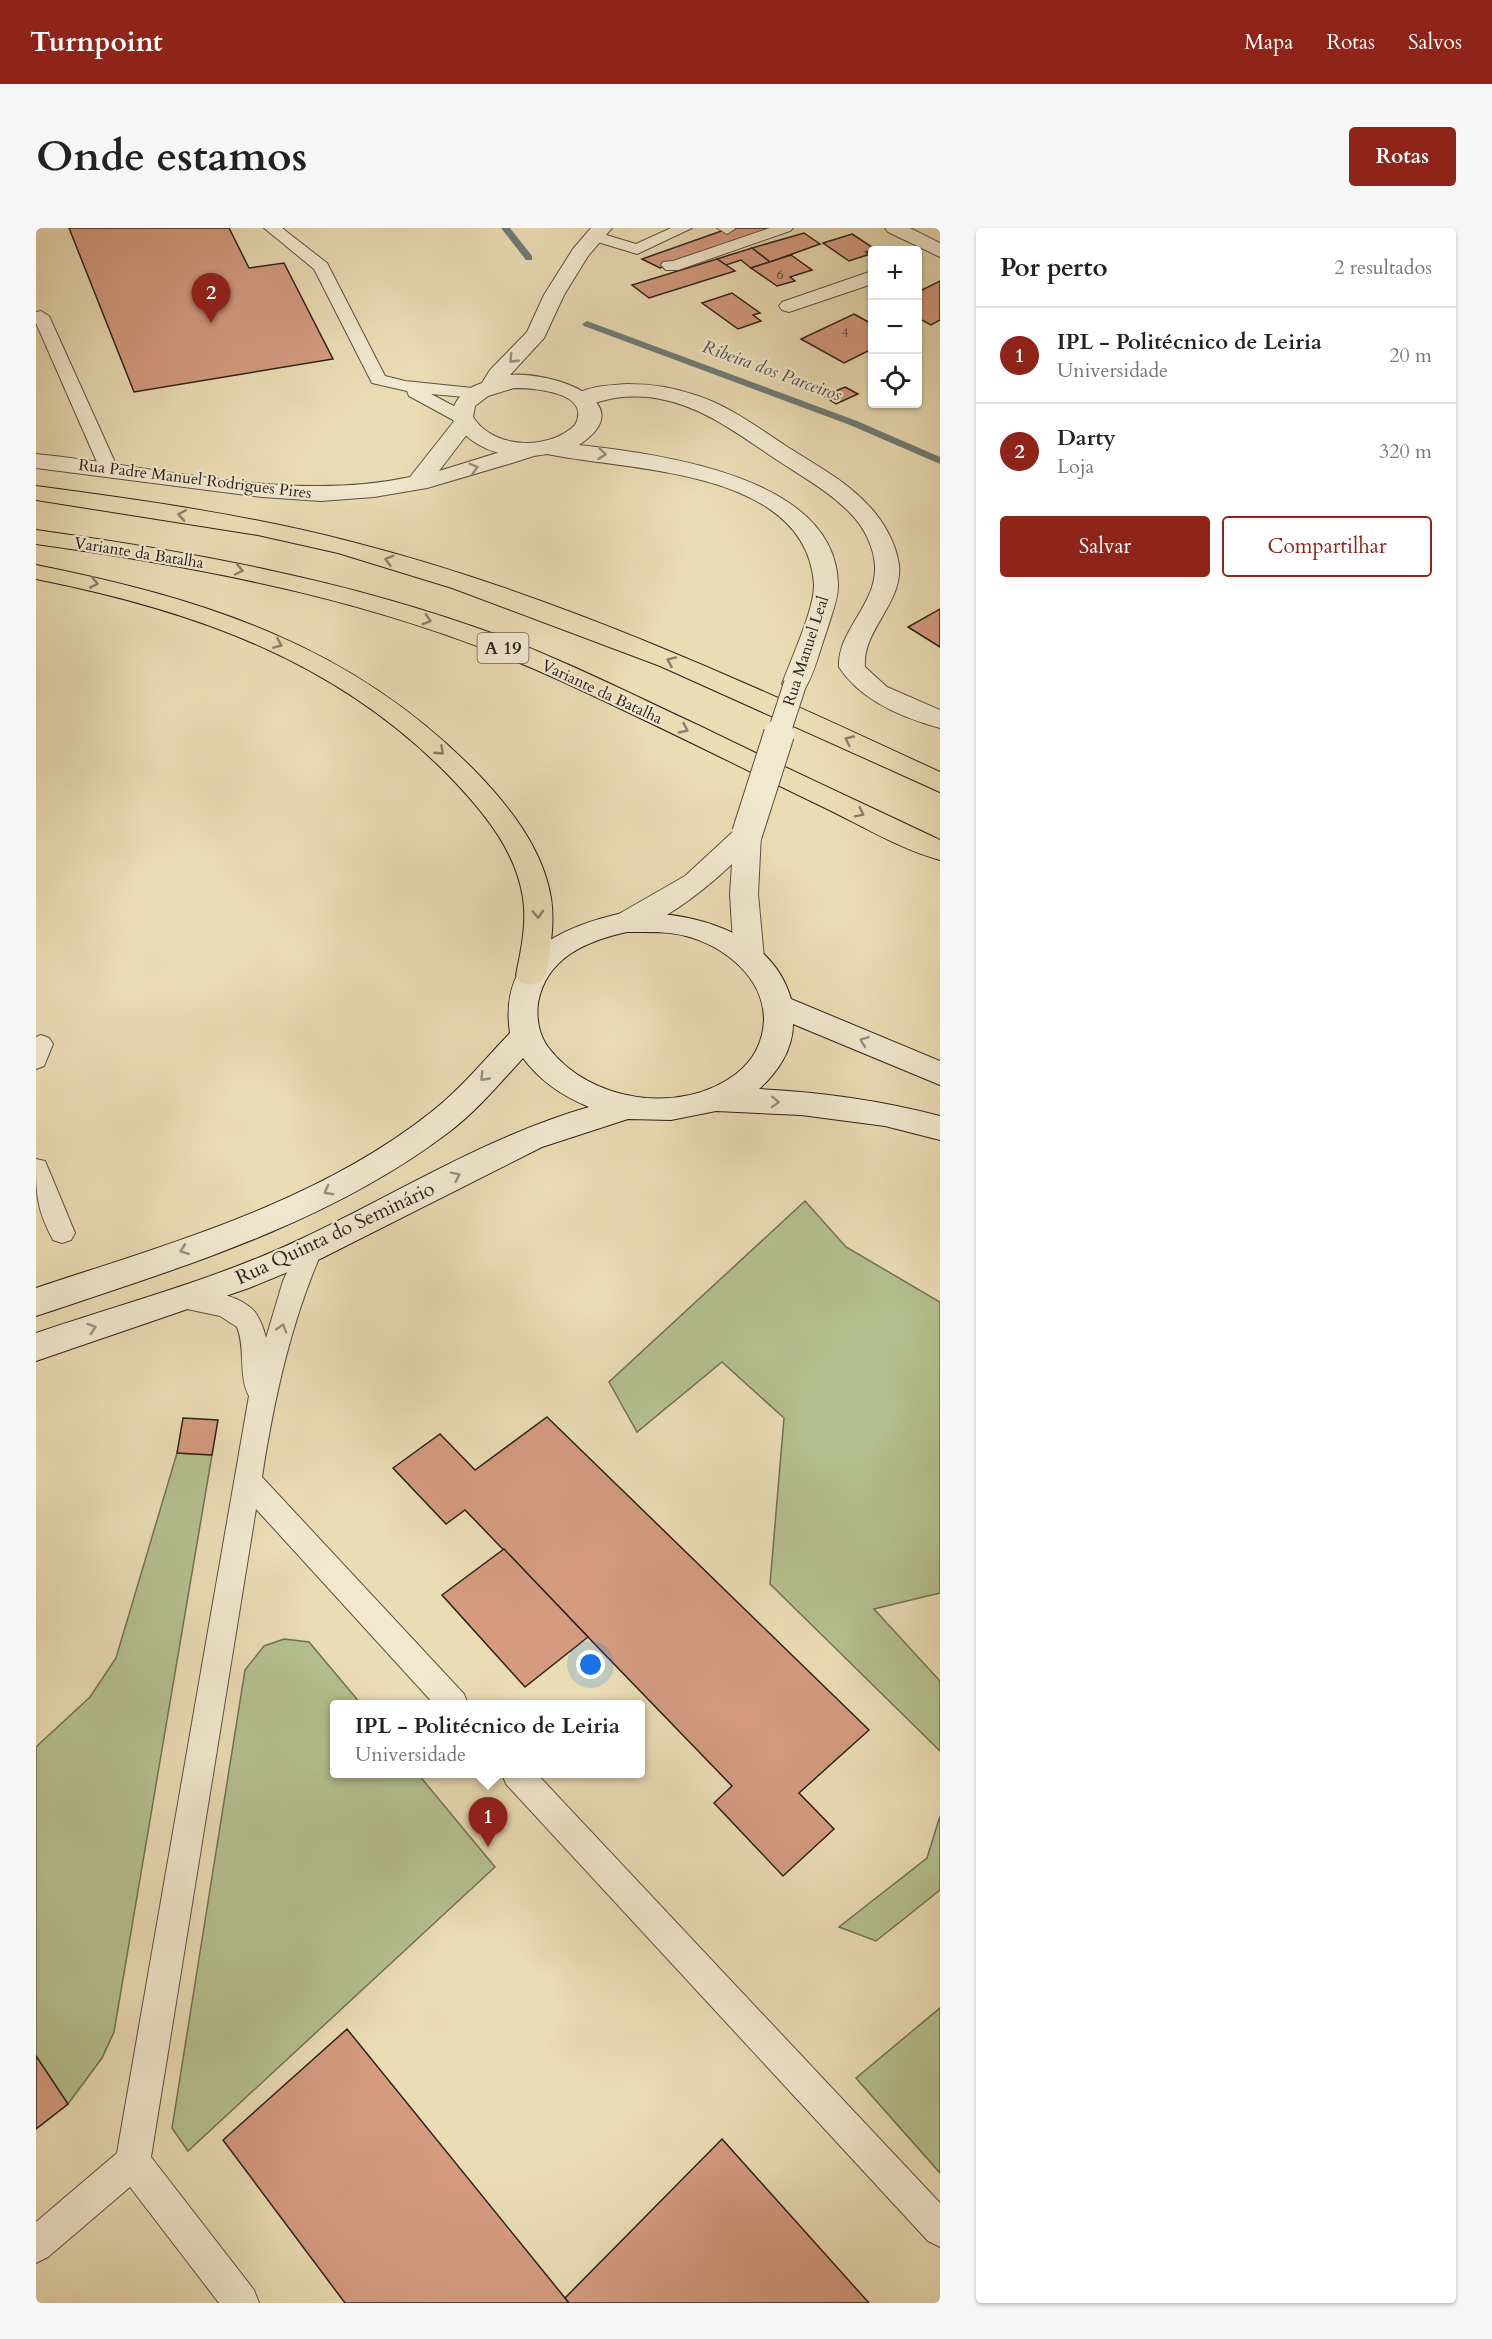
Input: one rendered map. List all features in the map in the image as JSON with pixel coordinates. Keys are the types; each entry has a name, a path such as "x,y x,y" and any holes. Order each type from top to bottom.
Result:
{"highway":[{"name":"A 19","path":"36,493 240,524 407,566 627,642 823,728 940,783"},
{"name":"Variante da Batalha","path":"36,537 156,554 254,574 371,603 462,631 582,681 940,852"},
{"path":"36,572 117,587 164,600 252,633 338,674 406,721 467,776 494,808 515,840 529,869 537,897 539,920 531,975"}],"street":[{"path":"895,228 940,252"},
{"path":"484,389 532,381 545,359 554,295 598,232"},
{"path":"922,259 940,252"},
{"path":"789,306 868,279"},
{"path":"418,482 462,421 462,408 498,375 545,359"},
{"path":"540,449 569,442 582,433 590,422 589,410 583,399 570,390 545,359"},
{"path":"583,399 609,391 629,390 671,394 690,400 743,429 856,504 876,532 887,567 886,587 879,606 861,634 850,657 851,666 859,678 872,688 940,720"},
{"name":"Rua Manuel Leal","path":"462,421 473,435 488,444 654,461 734,484 766,496 788,510 808,528 820,548 825,567 826,587 747,834 744,894 749,958"},
{"name":"Rua Manuel Leal","path":"590,422 654,461"},
{"name":"Rua Padre Manuel Rodrigues Pires","path":"36,461 301,494 348,493 418,482 540,449"},
{"name":"Rua Manuel Leal","path":"627,922 671,899 695,883 747,834"},
{"path":"627,922 672,923 694,928 733,945 763,972 779,1006 780,1034 768,1060 747,1083 716,1099 669,1109 629,1107 593,1098 563,1082 540,1060 525,1036 521,1004 531,975 555,949 587,931 627,922"},
{"path":"779,1006 933,1068"},
{"name":"Rua Quinta do Seminário","path":"36,1302 239,1231 319,1196 361,1174 440,1123 525,1036"},
{"path":"716,1099 869,1110 940,1128"},
{"name":"Rua Quinta do Seminário","path":"36,1347 182,1299 310,1249 531,1139 570,1124 629,1107"}],"lane":[{"path":"272,228 321,266 378,379 404,386 484,389"},
{"path":"598,232 646,249 667,250 785,228"},
{"path":"667,250 672,267 698,246"},
{"path":"41,316 109,469"},
{"path":"404,386 462,421"},
{"path":"36,1168 62,1233"},
{"path":"36,2245 133,2162 260,1404 296,1281 310,1249"},
{"path":"182,1299 222,1304 236,1310 246,1319 255,1339 260,1404"},
{"path":"247,1480 449,1700"},
{"path":"522,1778 940,2229"},
{"path":"133,2162 241,2303"}],"green space":[{"path":"805,1201 846,1247 940,1302 940,1593 874,1609 940,1681 940,1751 770,1584 784,1418 722,1362 637,1432 609,1382"},
{"path":"177,1453 212,1455 114,2032 102,2058 68,2104 36,2056 36,1747 90,1697 116,1658"},
{"path":"284,1639 309,1642 358,1700 330,1700 330,1778 421,1778 495,1867 188,2151 172,2128 245,1670 264,1646"},
{"path":"940,1816 940,1890 876,1941 839,1927 927,1858"},
{"path":"940,2008 940,2173 856,2078"}],"building":[{"path":"69,228 229,228 249,268 284,263 333,359 134,392"},
{"path":"730,228 771,228 660,268 642,259"},
{"path":"804,233 820,244 770,262 752,248"},
{"path":"852,234 870,246 868,246 866,252 868,255 849,261 823,243"},
{"path":"752,248 770,262 751,268 741,260 726,265 717,259"},
{"path":"791,255 812,270 790,277 795,281 777,286 751,268"},
{"path":"717,259 735,271 649,298 632,285"},
{"path":"940,281 940,320 931,325 922,320 922,290"},
{"path":"732,293 760,313 753,315 761,321 738,329 702,303"},
{"path":"854,314 868,322 868,351 844,363 801,339"},
{"path":"845,387 858,394 836,404 824,396"},
{"path":"940,609 940,647 908,627"},
{"path":"547,1417 869,1730 799,1793 834,1829 783,1876 714,1803 732,1786 465,1510 446,1524 393,1468 440,1434 475,1470"},
{"path":"183,1418 218,1420 212,1455 177,1453"},
{"path":"504,1549 588,1637 525,1687 442,1595"},
{"path":"347,2029 569,2303 345,2303 223,2140"},
{"path":"36,2056 68,2104 36,2129"},
{"path":"722,2139 869,2303 569,2303 565,2298"}],"waterway":[{"name":"Ribeira dos Parceiros","path":"505,228 529,258"},
{"name":"Ribeira dos Parceiros","path":"587,324 853,423 940,461"}],"place":[{"name":"Darty","path":"211,323"},
{"name":"IPL - Politécnico de Leiria","path":"488,1847"}]}
